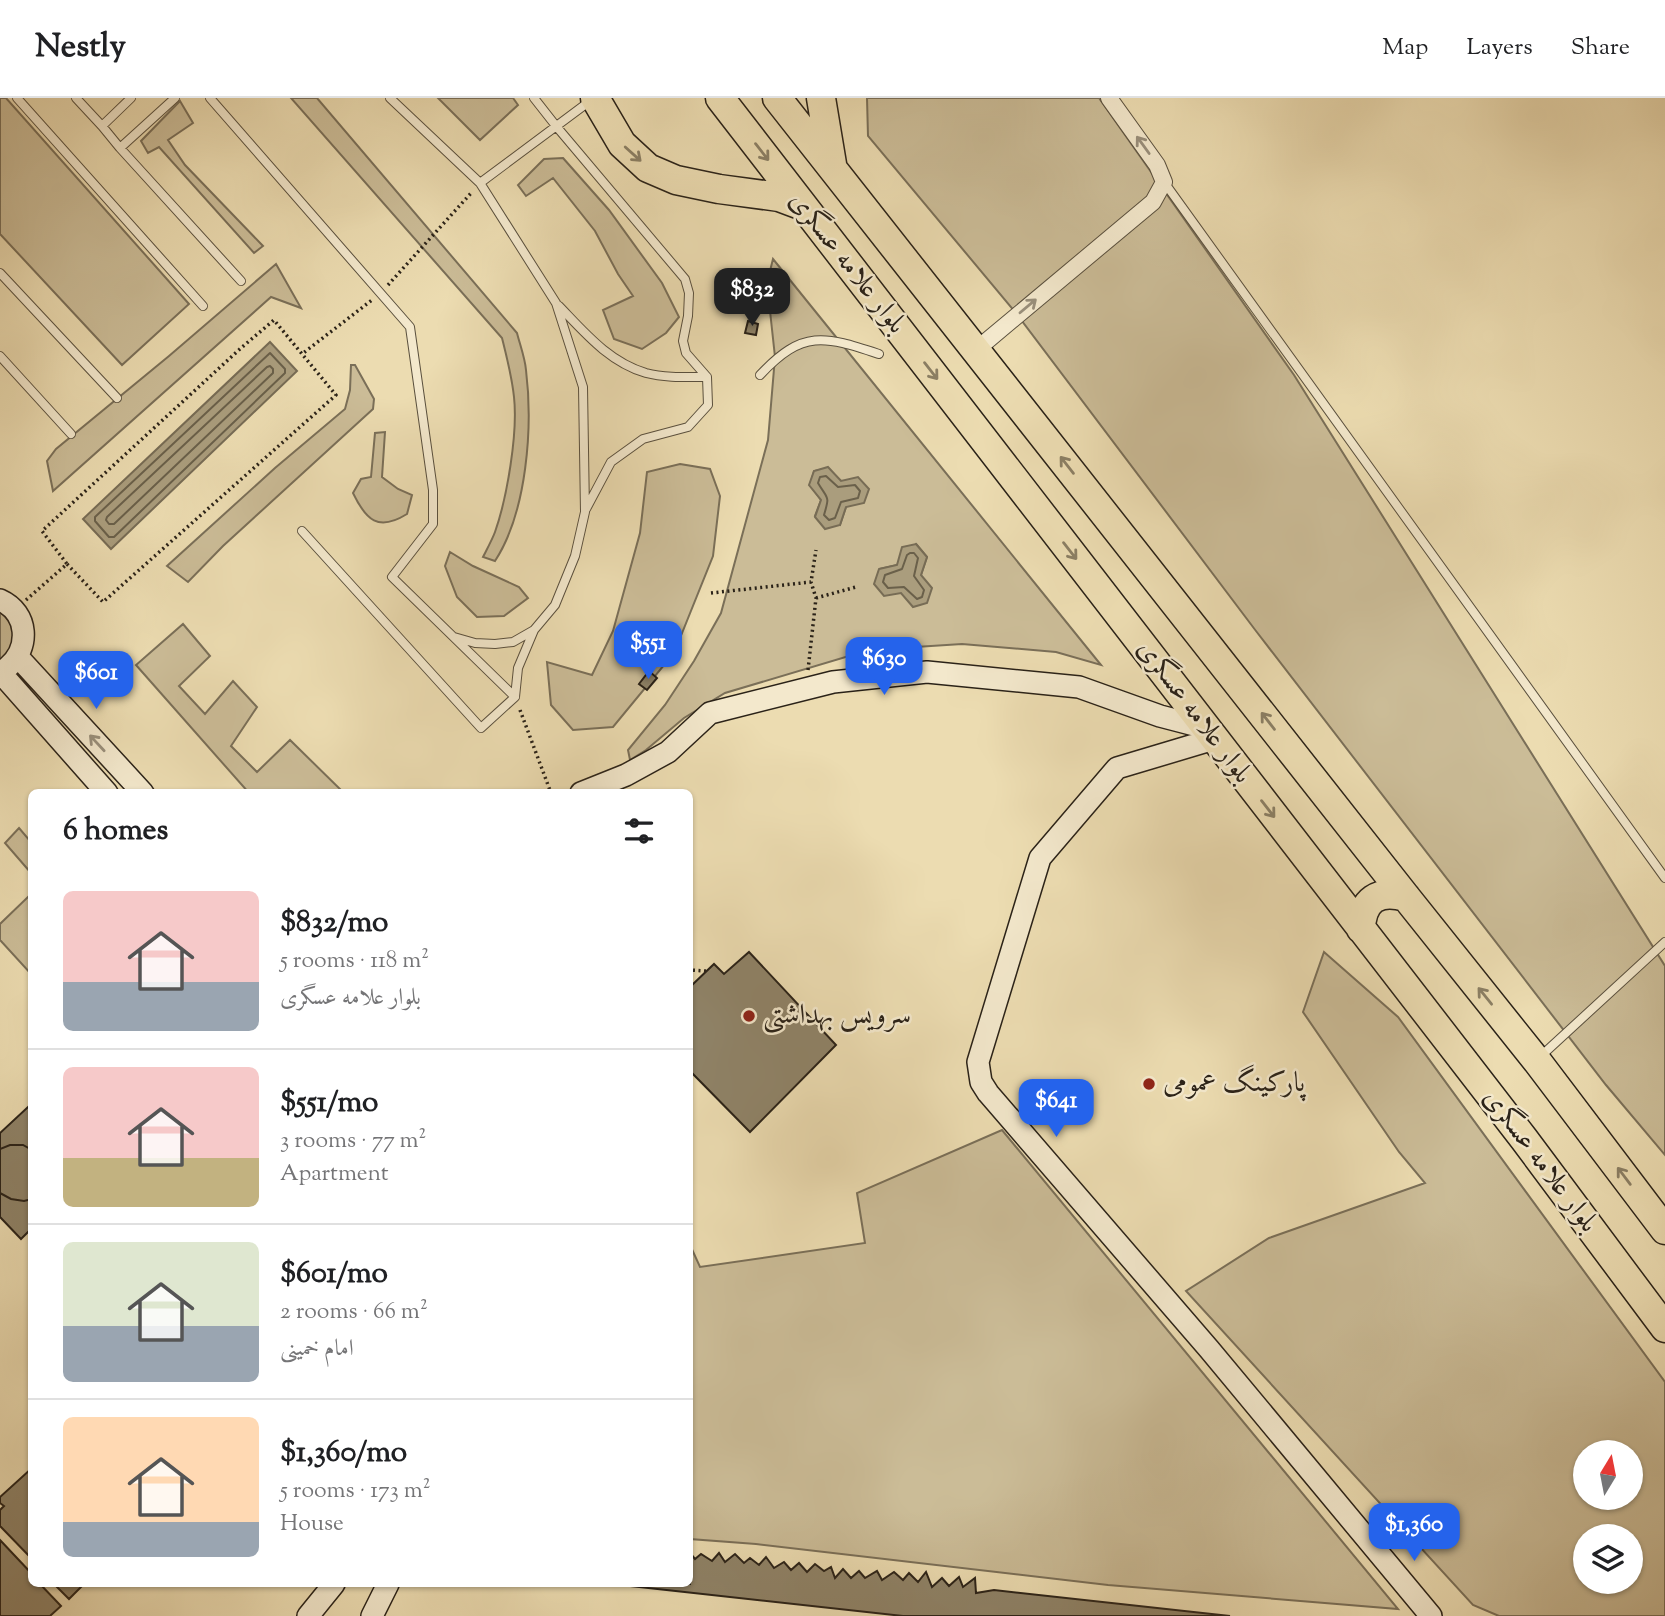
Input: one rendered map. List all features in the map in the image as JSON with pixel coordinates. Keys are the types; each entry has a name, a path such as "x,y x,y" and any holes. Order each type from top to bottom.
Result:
{"highway":[{"path":"594,98 622,144 649,167 676,180 779,197 803,206"},
{"name":"بلوار علامه عسگری","path":"720,98 1524,1139 1665,1328"},
{"name":"بلوار علامه عسگری","path":"776,98 1536,1061 1665,1230"},
{"path":"821,98 834,170"},
{"path":"1361,929 1362,915 1368,903 1379,896 1393,893 1406,897"}],"street":[{"path":"976,350 1153,202 1164,182 1157,165 1109,98"},
{"path":"7,605 21,621 23,646 18,657 0,672 103,789"},
{"path":"18,657 139,789"},
{"path":"591,789 626,775 668,752 710,713 833,682 926,672 1079,687 1210,733"},
{"path":"1210,733 1117,768 1040,858 978,1062 981,1082 1209,1349 1431,1616"},
{"path":"308,1616 332,1587"},
{"path":"372,1616 386,1587"}],"lane":[{"path":"17,98 203,306"},
{"path":"76,98 241,281"},
{"path":"102,126 131,98"},
{"path":"120,148 174,98"},
{"path":"210,98 410,327 433,490 433,524 392,577 515,696"},
{"path":"390,98 480,183 556,303 597,346 618,362 646,373 706,377"},
{"path":"534,98 685,279 689,293 683,341 686,353 706,377 708,405 695,420 688,427 643,439 611,462 585,512"},
{"path":"480,183 594,98"},
{"path":"1164,182 1665,878"},
{"path":"0,274 117,398"},
{"path":"454,637 475,643 495,644 513,642 534,629 555,605 575,556 585,512 583,387 556,303"},
{"path":"760,375 786,350 822,339 842,342 879,354"},
{"path":"0,356 71,434"},
{"path":"302,531 481,728 515,696 518,668 534,629"},
{"path":"1536,1061 1665,942"}],"path":[{"path":"302,354 380,293 480,183"},
{"path":"274,320 302,354 336,395 103,602 67,564 42,531 274,320"},
{"path":"806,689 816,598 811,582 816,550"},
{"path":"7,605 67,564"},
{"path":"711,593 811,582"},
{"path":"816,598 856,587"},
{"path":"515,696 550,789"},
{"path":"693,970 706,971"}],"shaded area":[{"path":"0,98 6,98 189,304 122,365 0,234"},
{"path":"291,98 317,98 517,333 526,370 528,443 521,494 506,541 495,561 483,557 495,532 504,502 515,412 502,338"},
{"path":"438,98 513,98 518,105 480,140"},
{"path":"867,98 1099,98 1294,375 1665,966 1665,1155 1606,1085 1256,631 1016,313 868,136"},
{"path":"180,101 193,123 168,140 185,165 263,246 254,253 159,147 148,153 141,141"},
{"path":"563,158 609,210 662,283 679,317 666,333 642,349 614,339 603,310 633,296 595,231 553,178 526,196 518,185 544,159"},
{"path":"773,259 1101,665 1056,652 962,644 869,650 725,693 684,718 630,760 628,750 665,705 721,613 768,440 775,357 767,283","holes":["828,468 841,481 846,507 840,525 815,516 821,500 810,485 814,471","916,544 927,557 921,575 879,569 897,565"]},
{"path":"276,264 301,308 271,297 53,491 47,461 56,449"},
{"path":"351,365 355,365 374,399 373,409 223,546 188,582 167,566 345,409 350,390"},
{"path":"385,432 382,477 412,495 407,514 381,522 368,516 353,493 361,479 371,477 375,433"},
{"path":"680,464 710,469 720,496 713,556 674,653 613,727 573,730 551,705 547,662 592,675 613,631 640,533 647,472"},
{"path":"450,552 519,587 528,598 504,616 477,617 457,597 445,566"},
{"path":"0,612 10,624 13,636 10,649 0,661"},
{"path":"183,624 210,656 179,686 205,714 233,681 257,707 231,746 257,772 290,740 340,789 245,789 136,665"},
{"path":"19,828 28,838 28,870 5,843"},
{"path":"28,897 28,971 0,940 0,924"},
{"path":"1324,952 1398,1017 1665,1382 1665,1616 1499,1616 1473,1605 1186,1291 1269,1238 1425,1183 1399,1152 1303,1012"},
{"path":"1002,1130 1398,1609 1108,1585 756,1544 693,1539 693,1252 700,1267 865,1243 857,1193"}],"water":[{"path":"270,342 297,371 111,549 83,519"},
{"path":"828,467 841,481 858,477 869,489 864,503 846,507 840,525 825,529 815,517 821,500 809,485 814,471"},
{"path":"916,544 927,557 921,575 932,588 927,603 913,607 901,593 884,596 874,584 879,569 897,565 902,547"}],"building":[{"path":"748,321 758,324 756,335 745,333"},
{"path":"649,671 657,678 647,690 639,684"},
{"name":"سرویس بهداشتی","path":"749,952 836,1045 750,1132 693,1074 693,984 714,964 724,974"},
{"path":"28,1107 28,1232 21,1239 0,1217 0,1133"},
{"path":"10,1145 28,1148 28,1200 11,1199 0,1193 0,1149"},
{"path":"28,1472 28,1555 0,1526 0,1510 4,1506 0,1503 0,1497"},
{"path":"0,1540 28,1570 28,1587 43,1587 61,1606 50,1616 0,1616"},
{"path":"719,1553 725,1562 735,1554 744,1563 750,1558 759,1565 766,1557 774,1568 784,1562 791,1570 799,1563 807,1572 815,1564 824,1571 831,1567 835,1578 843,1569 851,1578 859,1571 865,1578 877,1571 882,1580 894,1572 903,1580 909,1573 918,1582 926,1572 932,1587 942,1578 949,1586 959,1577 963,1587 975,1578 976,1593 994,1590 1230,1616 903,1616 639,1587 693,1587 693,1557 695,1559 701,1554 712,1561"},
{"path":"57,1587 81,1587 69,1599"}],"place":[{"name":"سرویس بهداشتی","path":"749,1016"},
{"name":"پارکینگ عمومی","path":"1149,1084"}]}
